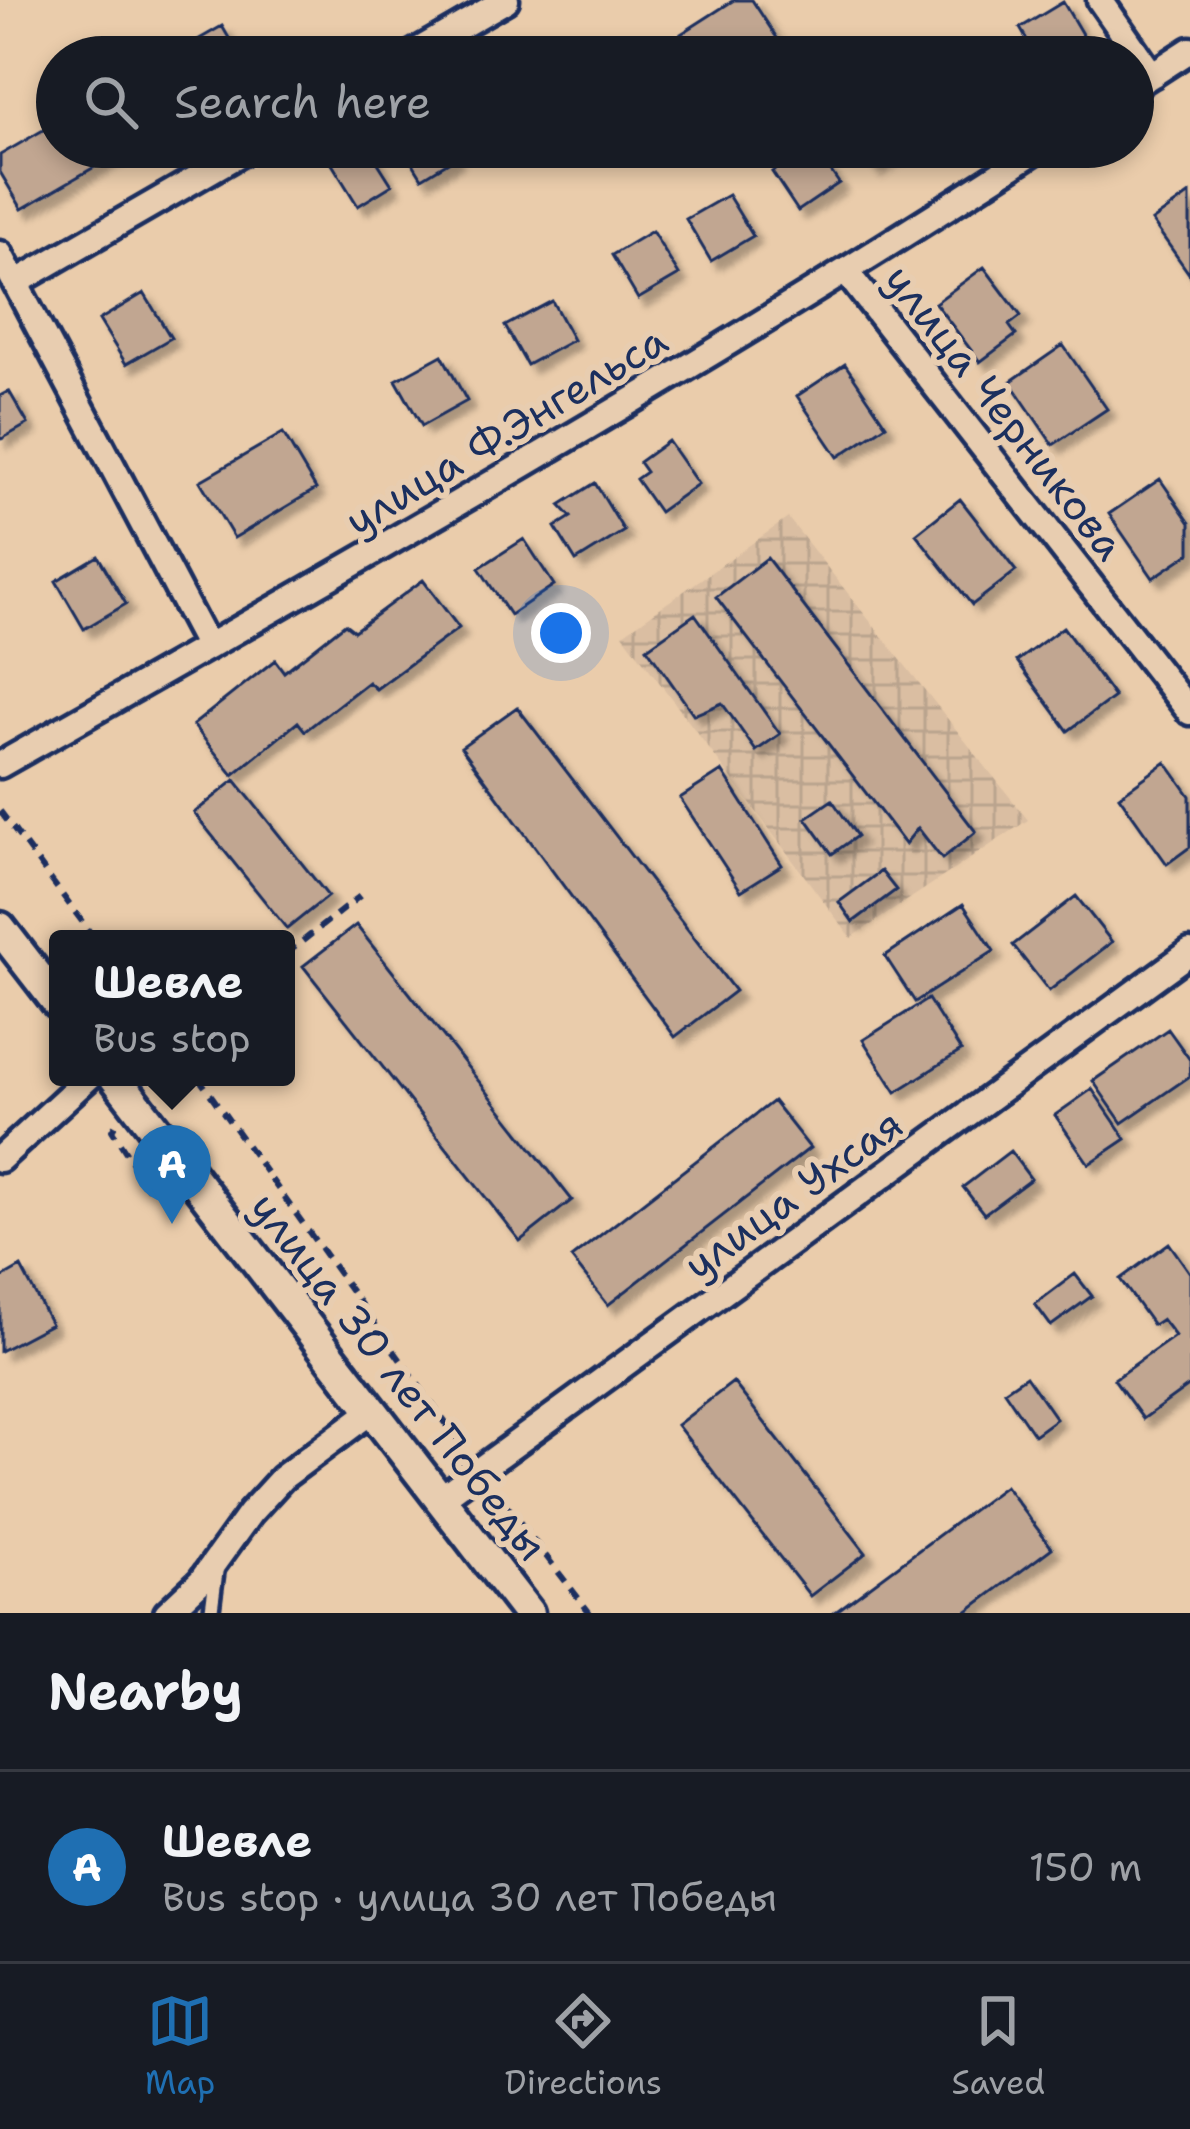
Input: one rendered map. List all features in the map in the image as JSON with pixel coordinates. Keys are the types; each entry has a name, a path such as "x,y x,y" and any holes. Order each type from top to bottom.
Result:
{"street":[{"path":"443,36 506,0"},
{"path":"1100,0 1119,36"},
{"path":"1154,75 1187,58"},
{"path":"17,282 214,168"},
{"name":"улица Ф.Энгельса","path":"0,765 411,533 847,273 1009,168"},
{"path":"0,254 208,647"},
{"name":"улица Черникова","path":"847,273 1190,712"},
{"path":"0,928 49,991"},
{"name":"улица Ухсая","path":"441,1498 1190,952"},
{"path":"0,1160 79,1086"},
{"name":"улица 30 лет Победы","path":"123,1086 528,1613"},
{"path":"167,1613 218,1561 273,1487 373,1410"}],"lane":[{"path":"212,1613 218,1561"}],"path":[{"path":"0,811 88,930"},
{"path":"295,947 361,896"},
{"path":"204,1086 479,1470 590,1613"}],"shaded area":[{"path":"788,518 1028,820 851,938 623,634"}],"building":[{"path":"734,0 752,0 776,36 682,36"},
{"path":"1063,2 1083,36 1025,36 1020,28"},
{"path":"222,26 228,36 205,36"},
{"path":"36,134 36,168 93,168 22,209 0,172 0,155"},
{"path":"334,168 381,168 392,185 358,206"},
{"path":"416,168 438,168 422,178"},
{"path":"829,168 839,183 798,211 772,172"},
{"path":"1190,194 1190,275 1152,221"},
{"path":"728,195 753,236 711,261 686,219"},
{"path":"652,231 679,275 638,299 612,255"},
{"path":"984,267 1021,316 1009,325 1016,335 980,362 935,303"},
{"path":"144,293 171,338 126,364 99,320"},
{"path":"552,301 573,340 527,365 505,326"},
{"path":"1063,345 1107,409 1053,445 1010,382"},
{"path":"442,355 467,401 422,426 396,380"},
{"path":"845,364 886,425 838,457 797,396"},
{"path":"9,391 28,424 0,440 0,396"},
{"path":"283,433 316,489 234,538 200,481"},
{"path":"668,441 698,484 659,512 636,479 646,472 639,462"},
{"path":"1160,479 1190,523 1190,553 1153,578 1109,514"},
{"path":"595,483 624,531 576,561 555,527 571,517 560,505"},
{"path":"960,499 1016,571 972,605 916,534"},
{"path":"524,539 554,585 510,615 479,568"},
{"path":"98,556 126,604 84,629 56,581"},
{"path":"767,558 976,832 942,859 918,828 905,844 716,597"},
{"path":"423,580 459,628 376,689 368,682 305,731 298,722 233,775 193,725 275,660 284,672 345,624 354,631"},
{"path":"695,614 780,734 756,751 722,703 694,715 647,648"},
{"path":"1063,627 1114,697 1068,731 1017,661"},
{"path":"517,707 735,991 675,1037 461,747"},
{"path":"1166,762 1190,796 1190,847 1167,864 1119,796"},
{"path":"722,771 782,865 741,891 680,798"},
{"path":"235,780 328,896 287,929 194,813"},
{"path":"832,800 857,836 832,854 806,818"},
{"path":"881,871 896,890 853,922 839,902"},
{"path":"1076,896 1112,942 1049,991 1013,945"},
{"path":"963,904 994,951 915,1002 885,956"},
{"path":"356,925 572,1200 520,1241 303,966"},
{"path":"928,999 961,1051 896,1092 863,1040"},
{"path":"1168,1029 1190,1060 1190,1076 1122,1123 1093,1081"},
{"path":"1092,1089 1126,1139 1089,1164 1055,1115"},
{"path":"773,1101 810,1148 608,1305 571,1258"},
{"path":"1010,1151 1031,1179 984,1214 963,1187"},
{"path":"1169,1243 1190,1273 1190,1385 1143,1419 1114,1379 1175,1336 1162,1319 1153,1325 1120,1279"},
{"path":"21,1267 51,1324 0,1351 0,1279"},
{"path":"1075,1274 1092,1296 1051,1326 1035,1304"},
{"path":"1026,1376 1056,1419 1034,1435 1004,1391"},
{"path":"733,1382 866,1553 810,1596 677,1425"},
{"path":"1005,1486 1052,1548 965,1613 834,1613"}],"place":[{"name":"Шевле","path":"172,1224"}]}
